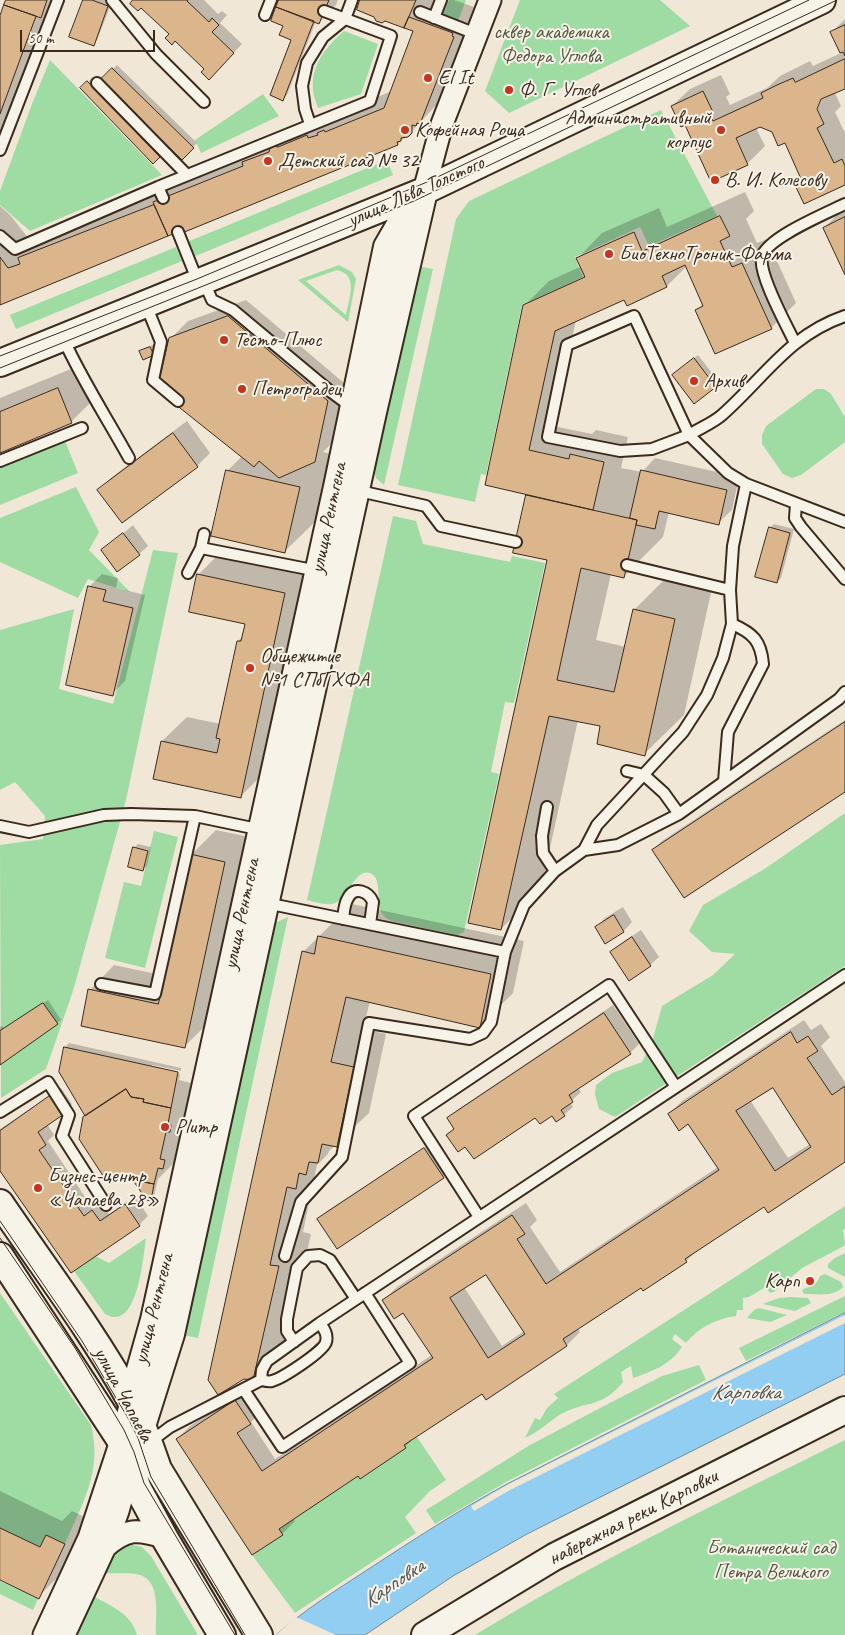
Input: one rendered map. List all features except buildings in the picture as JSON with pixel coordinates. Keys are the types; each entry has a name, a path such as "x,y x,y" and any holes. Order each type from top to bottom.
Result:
{"street":[{"name":"улица Рентгена","path":"44,1635 89,1538 121,1441 219,1068 363,410 442,124 490,0"},
{"name":"улица Льва Толстого","path":"1,361 63,338 424,191 789,10 822,0"},
{"name":"улица Рентгена","path":"64,1635 105,1547 118,1511 130,1466 145,1434 171,1334 219,1068"},
{"name":"улица Чапаева","path":"0,1203 89,1333 131,1402 158,1468 254,1627 276,1635"},
{"name":"улица Чапаева","path":"0,1256 121,1441 138,1489 216,1630"},
{"name":"набережная реки Карповки","path":"425,1635 554,1557 845,1410"},
{"path":"105,1547 116,1537 129,1531 145,1531 164,1537"}],"lane":[{"path":"0,150 48,12 58,0"},
{"path":"112,0 156,54 204,102"},
{"path":"265,15 271,0"},
{"path":"310,124 305,109 302,86 307,63 323,37 345,19 352,0"},
{"path":"434,18 441,0"},
{"path":"0,236 14,249 158,186 370,101 391,36 324,11"},
{"path":"420,12 476,34"},
{"path":"97,82 187,175"},
{"path":"158,186 163,198"},
{"path":"795,343 762,271 762,256 774,241 845,204"},
{"path":"178,232 201,282 212,300 232,310 330,391 363,410"},
{"path":"145,304 161,342 153,380 178,401"},
{"path":"845,316 825,323 795,343 721,416 689,435 652,449 620,451 548,437 567,345 634,316 689,435 728,473 746,484 845,522"},
{"path":"63,338 74,363 129,458"},
{"path":"0,461 82,428"},
{"path":"285,1256 301,1202 342,1157 369,1023 470,1039 483,1033 491,1022 505,952 524,905 555,871 584,850 597,825 683,732 707,695 723,658 732,624 730,590 733,546 746,484"},
{"path":"346,489 426,506 440,526 516,542"},
{"path":"796,504 795,518 801,528 845,579"},
{"path":"188,573 201,548 204,534"},
{"path":"201,548 328,573"},
{"path":"627,565 730,590"},
{"path":"724,781 728,732 763,664 762,652 756,639 746,630 732,624"},
{"path":"584,850 618,845 679,814 839,699 845,692"},
{"path":"627,771 644,775 664,793 679,814"},
{"path":"547,807 542,836 543,853 555,871"},
{"path":"0,826 28,832 104,815 131,814 195,816 271,832"},
{"path":"101,984 155,994 195,816"},
{"path":"342,919 348,898 352,893 363,891 372,897 370,924"},
{"path":"256,901 505,952"},
{"path":"261,1380 262,1370 268,1361 320,1323 845,975"},
{"path":"479,1217 414,1116 609,985 676,1087"},
{"path":"0,1112 48,1082 69,1115 62,1136 106,1205"},
{"path":"244,1390 282,1447 410,1363 360,1296 330,1260 320,1254 308,1256 297,1268 287,1319 287,1331 294,1342"},
{"path":"145,1434 170,1427 261,1380 270,1382 279,1378 321,1350 326,1342 326,1333 320,1323"}],"green space":[{"path":"449,0 466,0 458,21 443,15"},
{"name":"сквер академика Федора Углова","path":"520,0 660,0 690,26 509,113 485,91"},
{"path":"344,31 378,44 361,94 318,108 313,91 313,80 317,64 326,49"},
{"path":"50,60 162,175 30,231 0,205 0,191"},
{"path":"263,94 279,116 201,153 195,140"},
{"path":"661,110 717,216 649,246 640,227 575,257 583,277 522,305 486,475 481,474 475,502 398,485 456,219 469,201"},
{"path":"387,160 393,175 193,257 187,242"},
{"path":"176,247 182,261 16,329 10,315"},
{"path":"339,265 352,272 356,279 348,322 298,280","holes":["337,270 348,277 351,288 346,315 306,281"]},
{"path":"418,266 433,269 384,485 376,478 373,468"},
{"path":"816,389 824,389 831,394 845,417 845,442 801,475 792,478 783,474 762,444 762,435 766,426"},
{"path":"65,441 78,473 0,505 0,467"},
{"path":"76,487 99,532 89,550 130,592 88,579 78,598 0,562 0,518"},
{"path":"393,516 416,521 423,544 510,562 512,556 545,563 514,703 505,702 491,772 499,774 464,932 457,935 392,921 386,918 380,910 377,880 370,873 365,873 356,878 337,902 322,904 307,900"},
{"path":"153,550 178,553 126,800 73,991 46,1069 1,1098 0,845 43,839 45,816 15,782 0,790 0,630 74,609 59,689 113,704"},
{"path":"845,813 845,966 615,1117 599,1109 595,1094 596,1085 612,1073 642,1062 652,1042 662,1006 713,975 735,954 712,952 689,931 703,905 766,868"},
{"path":"154,831 178,837 145,968 105,958 124,882 141,886"},
{"path":"288,917 198,1338 182,1335 271,930 275,923"},
{"path":"845,1206 845,1229 843,1230 845,1245 802,1268 775,1291 771,1293 764,1288 749,1297 743,1298 743,1310 737,1310 736,1316 708,1325 696,1332 686,1343 675,1334 672,1339 682,1347 666,1363 633,1378 631,1366 621,1372 623,1382 608,1396 561,1414 525,1438 535,1418 540,1420 547,1408 558,1398 554,1394"},
{"path":"146,1238 137,1290 132,1303 125,1313 116,1317 105,1314 74,1271 95,1256 109,1263"},
{"path":"845,1253 845,1277 828,1268 828,1264"},
{"path":"825,1274 841,1282 843,1287 830,1294 804,1294 802,1290 814,1284 820,1276"},
{"path":"0,1293 91,1425 94,1442 93,1472 84,1501 65,1544 40,1547 0,1528"},
{"path":"845,1296 845,1312 746,1361 739,1348"},
{"path":"779,1298 808,1298 811,1303 795,1311 763,1304"},
{"path":"759,1308 787,1315 770,1322 747,1318 754,1310"},
{"path":"699,1365 706,1380 506,1482 435,1524 426,1510 530,1445 662,1376"},
{"path":"417,1437 446,1480 430,1491 405,1517 416,1533 295,1613 252,1555 283,1535 279,1529 358,1476 360,1479 406,1448 404,1445"},
{"name":"Ботанический сад Петра Великого","path":"845,1440 845,1635 475,1635 565,1582"},
{"path":"133,1545 142,1547 151,1556 198,1635 156,1635 156,1601 152,1585 147,1579 136,1574 104,1573 114,1554"},
{"path":"0,1581 38,1599 33,1610 0,1594"},
{"path":"93,1596 126,1616 131,1621 137,1635 75,1635"}],"water":[{"name":"Карповка","path":"845,1313 845,1374 527,1534 453,1576 365,1635 276,1635 332,1593 489,1494"}],"pier":[{"path":"845,1315 845,1323 510,1490 474,1511 471,1506 507,1485"},
{"path":"296,1617 325,1630 336,1635 276,1635"}],"tram line":[{"path":"0,356 197,279 427,182 809,0"},
{"path":"0,368 414,201 837,0"},
{"path":"0,1221 82,1341 128,1418 138,1438 151,1477 245,1635"},
{"path":"0,1238 75,1348 124,1430 134,1452 144,1483 235,1635"}],"place":[{"name":"El It","path":"428,78"},
{"name":"Ф. Г. Углов","path":"509,90"},
{"name":"Кофейная Роща","path":"405,130"},
{"name":"Административный корпус","path":"721,130"},
{"name":"Детский сад № 32","path":"268,161"},
{"name":"В. И. Колесову","path":"715,180"},
{"name":"БиоТехноТроник-Фарма","path":"609,254"},
{"name":"Тесто-Плюс","path":"224,340"},
{"name":"Архив","path":"694,381"},
{"name":"Петроградец","path":"242,389"},
{"name":"Общежитие №1 СПбГХФА","path":"250,668"},
{"name":"Plump","path":"165,1127"},
{"name":"Бизнес-центр «Чапаева 28»","path":"38,1188"},
{"name":"Карп","path":"810,1281"}]}
